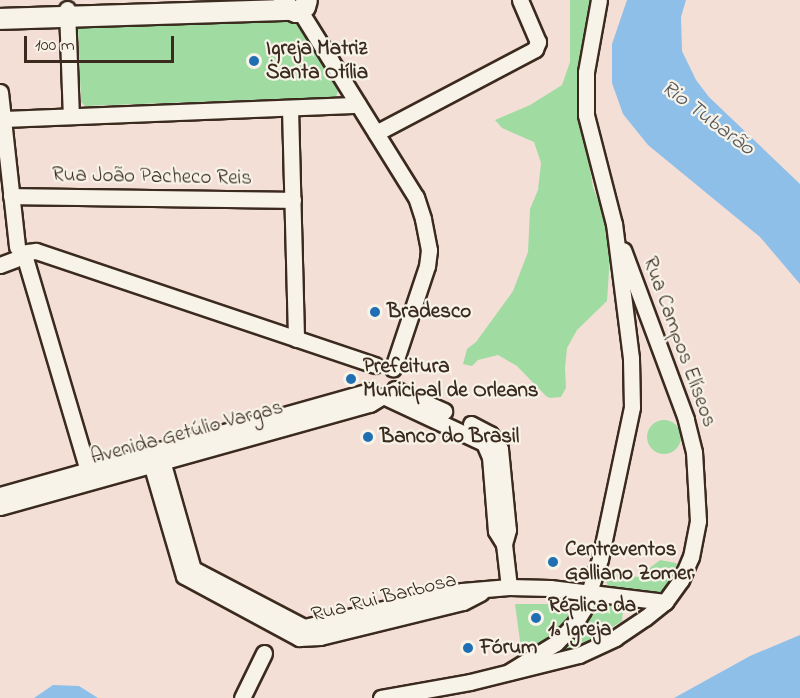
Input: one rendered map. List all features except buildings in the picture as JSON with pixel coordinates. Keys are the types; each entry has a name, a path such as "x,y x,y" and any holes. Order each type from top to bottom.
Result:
{"main road":[{"path":"67,13 204,2 293,4"},
{"path":"5,15 293,4"}],"street":[{"path":"376,133 535,49 538,42 520,0"},
{"path":"509,672 544,652 567,632 590,593 602,550 632,407 631,358 614,224 586,115 586,72 599,0"},
{"path":"293,4 416,197 423,219 429,250 427,266 393,368"},
{"path":"67,13 71,117"},
{"path":"0,92 10,196 6,213 21,254 90,476"},
{"path":"2,119 358,105"},
{"path":"290,108 296,339"},
{"name":"Rua João Pacheco Reis","path":"10,196 293,200"},
{"name":"Rua Campos Elíseos","path":"614,224 691,433 697,474 695,541 681,580 665,602"},
{"path":"0,265 21,254 36,251 374,365 384,363 393,368 398,380 383,392"},
{"path":"631,358 645,348 660,350"},
{"path":"374,365 366,377 383,392 484,430 492,444 500,449 508,530 504,544 508,587"},
{"name":"Avenida Getúlio Vargas","path":"0,507 90,476 383,392"},
{"name":"Rua Rui Barbosa","path":"155,457 179,540 184,576 216,587 280,621 304,639 318,631 434,603 463,602 485,591 508,587 590,593 665,602"},
{"name":"Avenida Getúlio Vargas","path":"0,495 90,476"},
{"path":"619,597 629,610 630,628"},
{"path":"381,698 470,682 579,655 630,628 665,602"},
{"path":"242,698 264,653"}],"green space":[{"path":"570,0 590,0 585,31 582,123 593,187 608,227 610,256 607,301 577,330 567,348 566,388 561,397 550,398 517,366 498,355 478,360 472,366 463,364 467,349 476,342 513,291 528,252 530,209 538,190 541,163 534,142 502,128 495,120 530,105 562,85 570,62"},
{"path":"290,18 296,21 338,91 336,97 85,106 81,102 78,28 81,26"},
{"path":"664,420 676,425 681,437 676,449 664,454 652,449 647,437 652,425"},
{"path":"660,560 676,563 678,567 667,590 662,593 610,588 604,579 604,572 638,577"},
{"path":"591,603 619,604 623,611 622,621 578,648 543,659"},
{"path":"515,604 561,604 569,609 570,619 555,636 522,656"}],"water":[{"name":"Rio Tubarão","path":"627,0 686,0 681,17 682,51 696,80 709,97 800,184 800,284 760,237 648,145 623,114 612,83 612,44"},
{"path":"800,635 800,698 674,698 750,656"},
{"path":"53,685 79,686 98,698 34,698"}],"place":[{"name":"Igreja Matriz Santa Otília","path":"254,61"},
{"name":"Bradesco","path":"375,312"},
{"name":"Prefeitura Municipal de Orleans","path":"351,379"},
{"name":"Banco do Brasil","path":"368,437"},
{"name":"Centreventos Galliano Zomer","path":"553,562"},
{"name":"Réplica da 1ª Igreja","path":"536,618"},
{"name":"Fórum","path":"468,648"}]}
